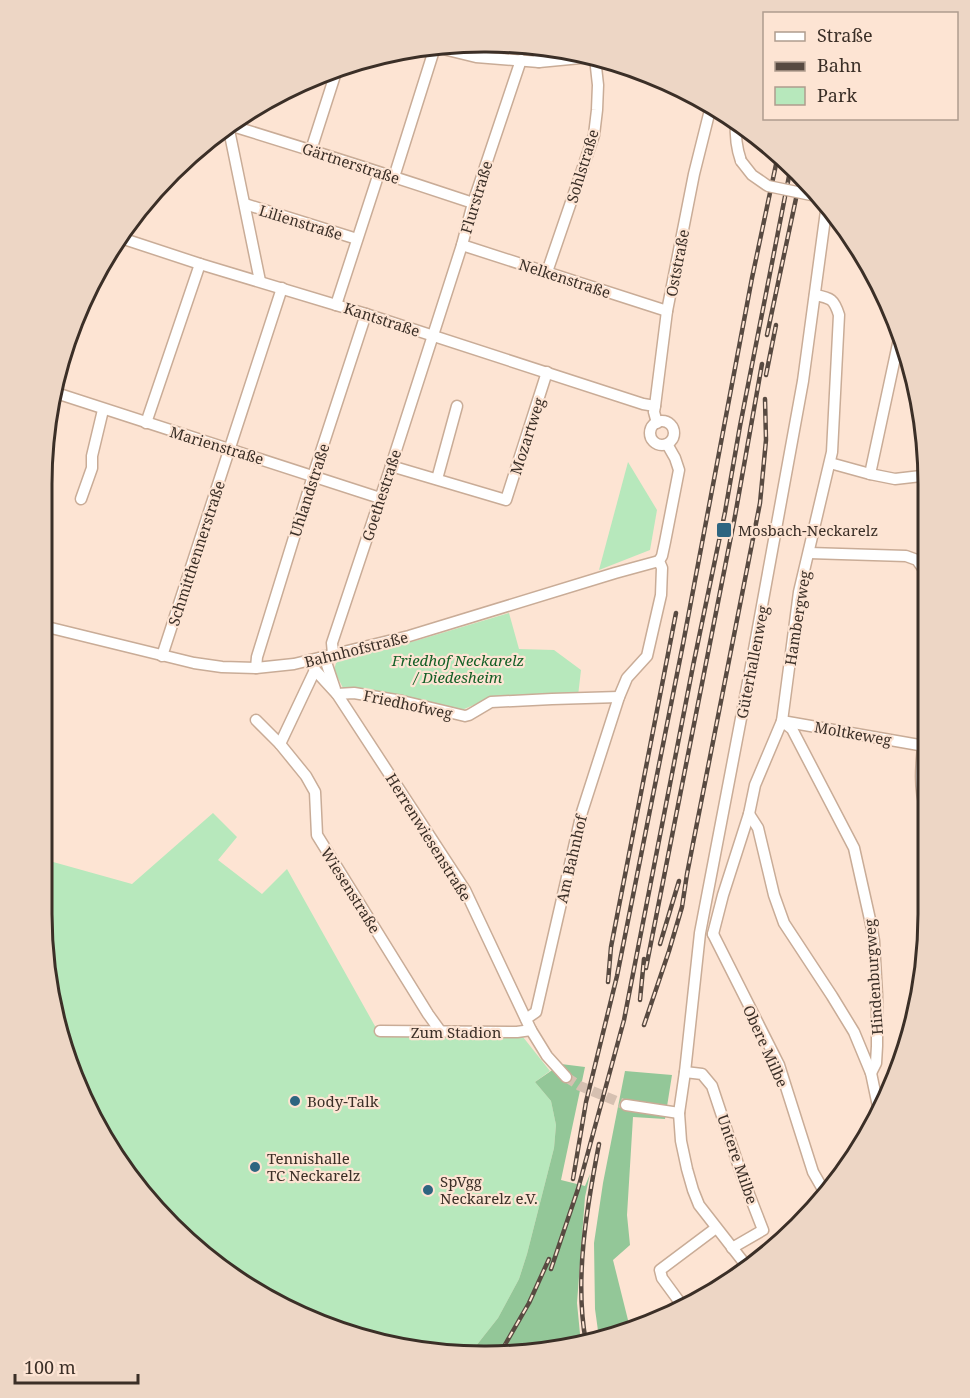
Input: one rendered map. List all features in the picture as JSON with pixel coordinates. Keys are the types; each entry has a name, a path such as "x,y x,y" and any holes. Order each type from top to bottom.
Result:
{"street":[{"path":"459,53 476,57 539,62 562,60"},
{"path":"394,177 432,56"},
{"path":"539,56 539,62"},
{"name":"Flurstraße","path":"432,335 521,60"},
{"name":"Sohlstraße","path":"548,272 594,135 598,85 595,67"},
{"path":"311,150 334,80"},
{"name":"Oststraße","path":"657,423 655,406 667,311 694,174 709,115"},
{"name":"Gärtnerstraße","path":"240,129 473,203"},
{"path":"735,132 736,148 741,161 752,175 768,186 804,194"},
{"path":"230,136 260,281"},
{"path":"336,304 379,173"},
{"name":"Lilienstraße","path":"245,204 357,239"},
{"name":"Güterhallenweg","path":"679,1113 700,933 803,381 825,219"},
{"name":"Kantstraße","path":"129,240 655,406"},
{"name":"Nelkenstraße","path":"462,245 667,311"},
{"path":"146,423 200,264"},
{"name":"Schmitthennerstraße","path":"162,657 282,288"},
{"name":"Hambergweg","path":"713,934 749,814 755,785 782,721 797,604 832,452 839,315 836,303 828,298 815,295"},
{"name":"Uhlandstraße","path":"255,668 256,657 366,314"},
{"name":"Goethestraße","path":"328,655 432,335"},
{"path":"870,474 896,351"},
{"name":"Mozartweg","path":"437,479 506,500 547,372"},
{"name":"Marienstraße","path":"62,395 380,498"},
{"path":"391,466 437,479 457,406"},
{"path":"81,499 92,468 92,456 103,410"},
{"path":"661,421 674,429 674,435 667,444 658,444 652,438 651,429 661,421"},
{"path":"659,561 664,549 679,470 667,444"},
{"path":"830,463 895,479 918,476"},
{"path":"809,554 906,556 918,561"},
{"name":"Bahnhofstraße","path":"52,628 162,657 211,666 255,668 294,664 409,636 659,561"},
{"name":"Am Bahnhof","path":"529,1024 536,1012 582,812 627,678 647,656 661,595 662,568 659,561"},
{"name":"Herrenwiesenstraße","path":"328,655 328,671 337,694"},
{"name":"Herrenwiesenstraße","path":"310,660 315,670 337,694 465,890 529,1024 548,1056 566,1077"},
{"path":"283,749 315,670"},
{"name":"Friedhofweg","path":"337,694 354,693 402,701 465,716 490,702 619,698"},
{"name":"Wiesenstraße","path":"256,720 306,776 315,792 318,835 441,1032"},
{"name":"Moltkeweg","path":"782,721 918,745"},
{"name":"Hindenburgweg","path":"782,721 792,729 854,848 873,941 877,995 877,1046 876,1063 871,1072"},
{"path":"749,814 758,828 774,895 784,923 854,1032 871,1072 876,1097"},
{"path":"700,933 713,934"},
{"name":"Obere Milbe","path":"713,934 779,1065 813,1172 821,1185"},
{"name":"Zum Stadion","path":"380,1031 517,1032 529,1024"},
{"name":"Untere Milbe","path":"684,1072 702,1074 712,1086 763,1230 732,1248"},
{"path":"626,1105 679,1113 681,1141 699,1205 742,1260"},
{"path":"678,1300 662,1278 660,1270 716,1228"}],"green space":[{"path":"628,462 657,510 650,550 599,570"},
{"name":"Friedhof Neckarelz / Diedesheim","path":"509,613 519,649 554,650 581,670 578,696 488,699 457,712 389,695 343,688 334,670 336,663 345,657 415,641"},
{"path":"213,813 237,837 218,860 262,894 287,869 380,1035 523,1037 550,1071 535,1082 551,1101 556,1125 554,1148 527,1254 519,1279 498,1318 476,1346 429,1342 373,1331 319,1313 294,1301 245,1273 200,1238 179,1219 142,1176 110,1129 97,1104 85,1079 67,1025 53,941 52,862 132,884"},
{"path":"561,1064 585,1067 561,1180 585,1186 590,1174 585,1197 577,1303 580,1335 513,1345 476,1346 498,1318 519,1279 554,1148 556,1125 551,1101 535,1082"},
{"path":"625,1071 672,1075 665,1119 633,1117 627,1215 630,1245 613,1260 628,1321 598,1331 595,1309 594,1243"}],"tunnel":[{"path":"566,1077 580,1086 626,1105"}],"railway":[{"path":"573,1179 586,1102 617,976 776,165"},
{"path":"551,1269 578,1189 624,1020 789,177"},
{"path":"767,335 798,187"},
{"path":"766,375 776,325"},
{"path":"646,968 735,516 762,364"},
{"path":"644,1025 682,907 760,503 766,440 765,399"},
{"path":"608,982 611,947 676,613"},
{"path":"660,944 679,881"},
{"path":"640,1000 644,959"},
{"path":"585,1334 581,1294 582,1268 586,1218 599,1144"},
{"path":"505,1345 529,1303 549,1259"}],"place":[{"name":"Mosbach-Neckarelz","path":"724,530"},
{"name":"Body-Talk","path":"295,1101"},
{"name":"Tennishalle TC Neckarelz","path":"255,1167"},
{"name":"SpVgg Neckarelz e.V.","path":"428,1190"}]}
